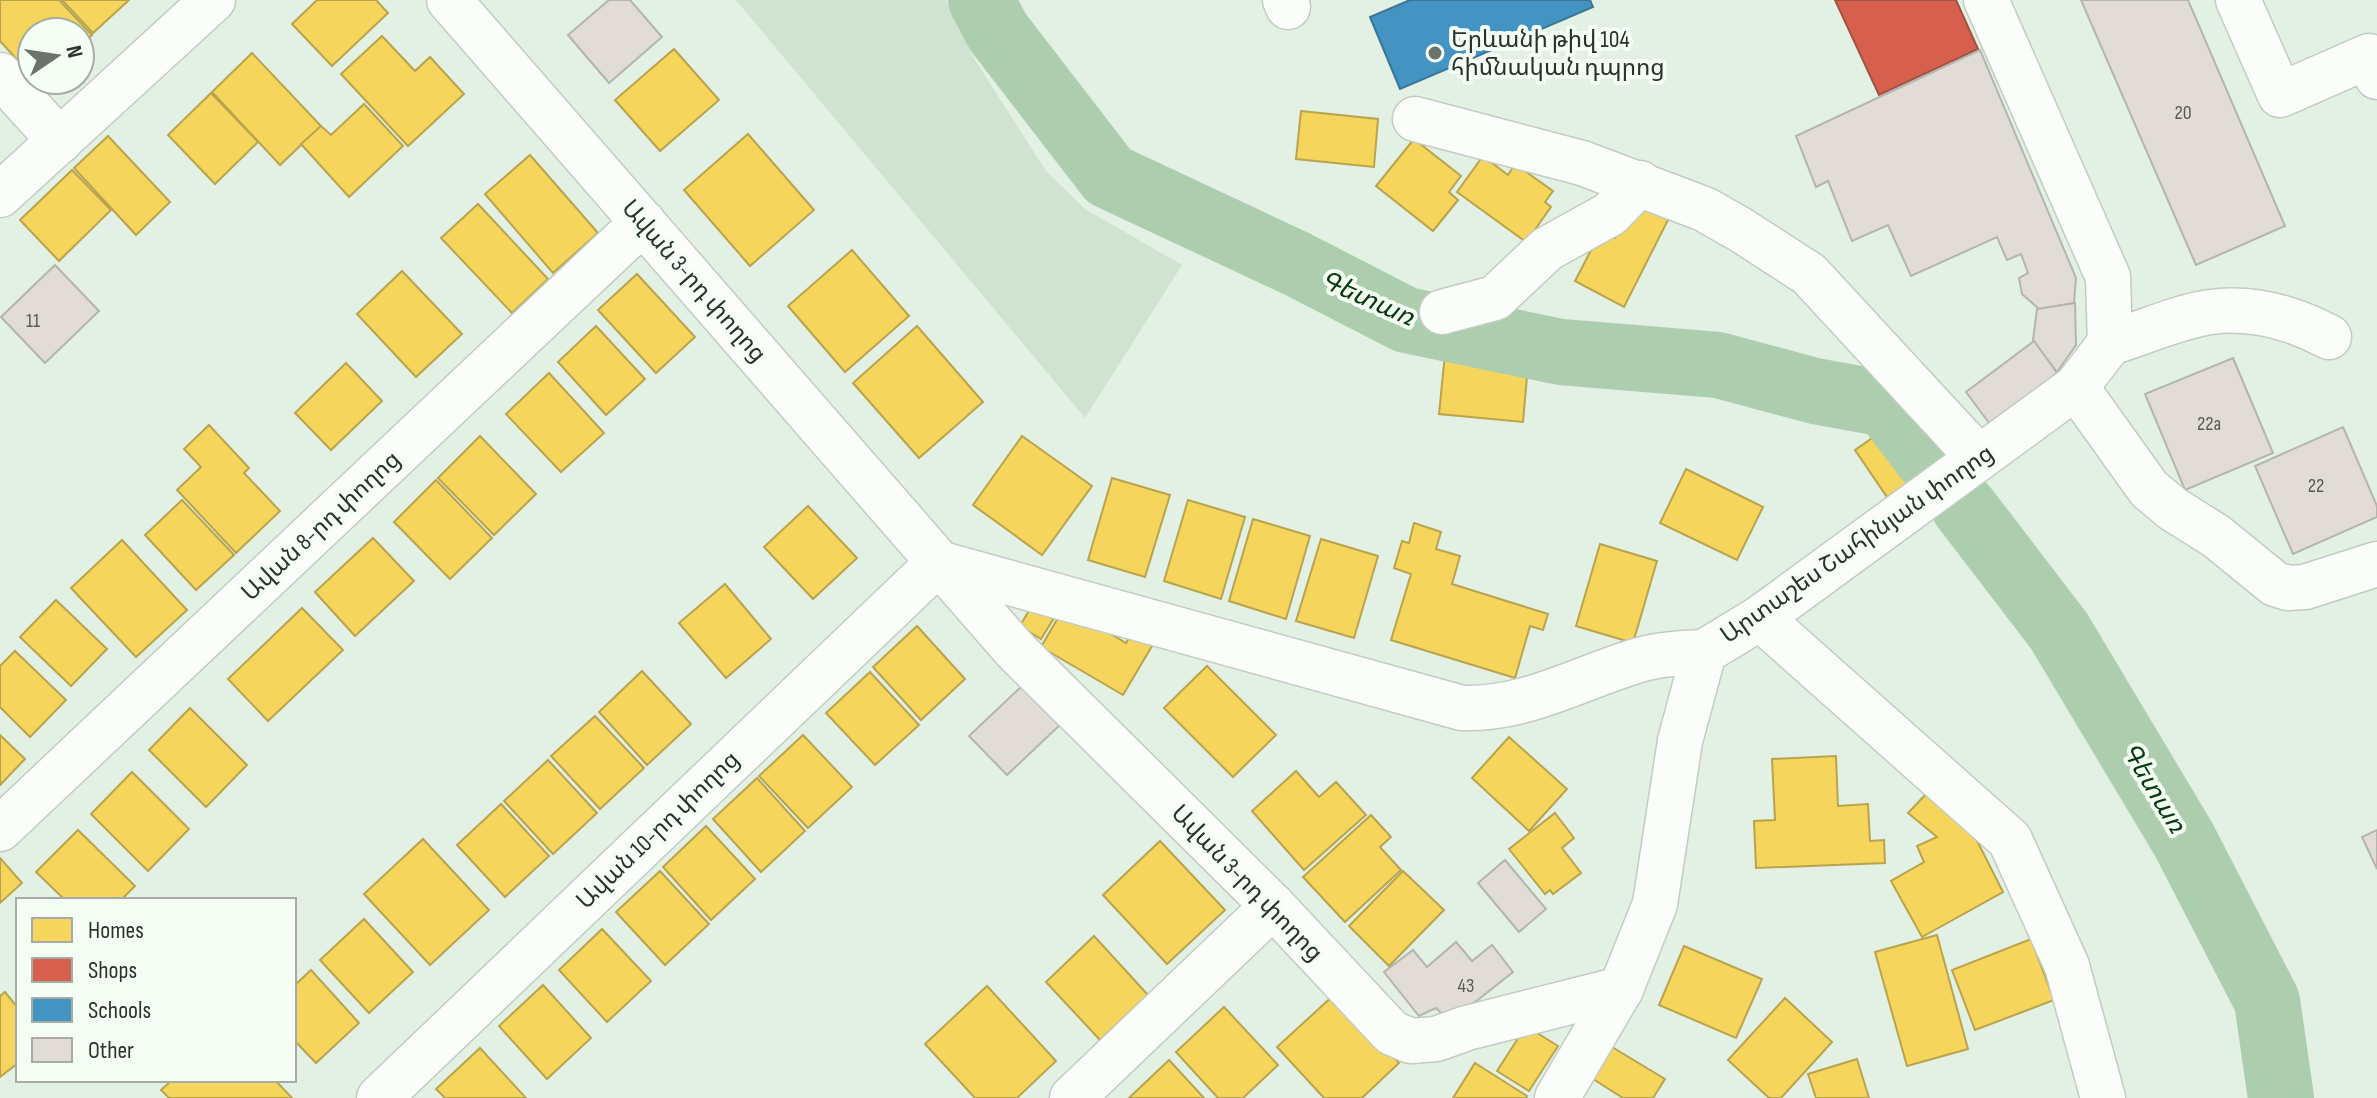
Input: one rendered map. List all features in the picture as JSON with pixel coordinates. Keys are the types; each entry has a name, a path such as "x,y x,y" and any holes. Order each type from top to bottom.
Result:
{"street":[{"path":"0,195 213,0"},
{"name":"Ավան 3-րդ փողոց","path":"449,0 1015,650 1273,906 1392,1033 1411,1041 1436,1039 1467,1028 1621,989"},
{"path":"1986,0 2108,277 2110,343 2211,312 2254,311 2303,324 2329,337"},
{"path":"2238,0 2280,95 2369,56 2377,77"},
{"path":"0,75 60,141"},
{"path":"1415,119 1568,159 1640,183 1704,209 1741,230 1809,274 1979,458"},
{"path":"1442,312 1495,298 1547,249 1610,214 1640,183"},
{"name":"Ավան 8-րդ փողոց","path":"0,829 643,222"},
{"name":"Արտաշես Շահինյան փողոց","path":"1557,1098 1621,989 1655,904 1680,741 1704,652 1760,618 2076,387 2110,343"},
{"path":"2076,387 2149,489 2173,509 2216,536 2275,584 2288,588 2305,587 2377,564"},
{"path":"938,563 1462,708 1511,705 1538,698 1636,660 1704,652"},
{"name":"Ավան 10-րդ փողոց","path":"379,1098 938,563"},
{"path":"1760,618 2010,840 2067,966 2103,1098"},
{"path":"1072,1098 1273,906"}],"green space":[{"path":"736,0 946,0 975,60 1046,171 1085,209 1182,265 1085,418"}],"building: Homes":[{"path":"0,0 59,0 74,16 16,16 16,58 0,41"},
{"path":"62,0 129,0 96,30 96,16 77,16"},
{"path":"317,0 376,0 388,13 332,66 292,24"},
{"path":"382,36 415,71 430,57 464,94 408,146 341,74"},
{"path":"674,49 719,100 660,151 615,100"},
{"path":"252,53 321,126 280,165 212,92"},
{"path":"211,93 258,142 215,184 168,135"},
{"path":"364,104 403,146 349,197 301,144 321,126 331,135"},
{"path":"1301,111 1378,119 1374,167 1296,159"},
{"path":"748,134 814,210 750,266 684,190"},
{"path":"108,136 170,202 136,235 74,168"},
{"path":"1414,139 1461,176 1449,192 1458,200 1433,231 1376,186"},
{"path":"530,155 598,233 553,273 485,194"},
{"path":"1483,156 1508,175 1515,164 1553,191 1545,202 1551,207 1526,242 1457,192"},
{"path":"72,170 111,210 59,261 20,220"},
{"path":"1636,198 1670,216 1624,307 1575,281 1601,231 1615,238"},
{"path":"478,204 548,279 512,313 441,238"},
{"path":"852,250 909,316 845,372 788,306"},
{"path":"402,271 462,334 416,377 357,314"},
{"path":"637,274 695,337 656,373 598,310"},
{"path":"596,326 645,379 606,415 558,362"},
{"path":"917,326 983,402 919,458 853,383"},
{"path":"1446,344 1497,349 1496,362 1528,365 1523,422 1439,414"},
{"path":"346,363 382,401 331,450 295,413"},
{"path":"549,373 604,433 561,472 506,414"},
{"path":"209,425 249,468 244,473 280,511 236,553 177,490 201,467 184,449"},
{"path":"1891,425 1923,473 1887,497 1855,450"},
{"path":"480,436 536,494 494,535 438,478"},
{"path":"1022,436 1092,486 1042,555 973,505"},
{"path":"1686,469 1763,507 1737,560 1660,523"},
{"path":"1112,478 1170,495 1145,577 1088,560"},
{"path":"436,480 492,538 450,579 394,522"},
{"path":"182,500 234,555 196,590 145,535"},
{"path":"1188,500 1245,517 1221,599 1164,581"},
{"path":"808,506 857,558 813,599 764,547"},
{"path":"1253,519 1310,536 1286,619 1229,601"},
{"path":"1414,523 1441,532 1436,549 1460,556 1452,584 1548,614 1543,630 1530,626 1515,678 1391,640 1411,574 1394,568 1402,541 1409,543"},
{"path":"373,538 414,581 355,636 315,592"},
{"path":"1321,539 1378,556 1354,638 1296,621"},
{"path":"122,540 187,610 136,657 71,588"},
{"path":"1600,544 1657,561 1633,643 1576,626"},
{"path":"725,584 771,639 726,678 679,623"},
{"path":"56,600 107,649 71,686 20,637"},
{"path":"1035,600 1057,613 1041,639 1020,626"},
{"path":"1065,606 1126,643 1131,633 1152,646 1123,695 1041,647"},
{"path":"302,608 343,650 268,721 228,679"},
{"path":"917,626 965,679 921,720 873,667"},
{"path":"15,651 66,700 30,737 0,707 0,666"},
{"path":"1207,666 1276,735 1233,777 1164,708"},
{"path":"642,671 691,724 647,765 599,712"},
{"path":"870,672 919,725 875,765 826,713"},
{"path":"190,708 247,765 206,807 149,750"},
{"path":"595,716 644,768 600,809 551,756"},
{"path":"0,735 25,759 0,785"},
{"path":"803,735 852,787 808,828 759,776"},
{"path":"1509,737 1567,789 1529,831 1472,778"},
{"path":"1836,756 1838,806 1868,804 1870,841 1884,840 1885,863 1756,868 1754,821 1775,820 1772,759"},
{"path":"548,760 597,813 553,854 504,801"},
{"path":"1296,771 1319,797 1336,782 1366,815 1304,870 1252,811"},
{"path":"132,772 189,829 148,871 91,814"},
{"path":"757,778 805,831 761,872 713,819"},
{"path":"1930,790 1968,823 2003,892 1922,937 1891,881 1924,862 1917,846 1937,837 1908,813"},
{"path":"501,804 549,856 505,897 457,845"},
{"path":"1555,813 1574,838 1562,848 1581,873 1553,894 1550,890 1545,894 1509,849"},
{"path":"1371,815 1391,837 1380,847 1401,870 1345,922 1303,877"},
{"path":"706,826 755,879 711,920 663,867"},
{"path":"78,830 135,886 123,898 63,898 36,872"},
{"path":"423,839 489,910 430,965 364,894"},
{"path":"1160,841 1225,910 1167,964 1103,895"},
{"path":"0,858 22,883 0,903"},
{"path":"660,871 709,924 665,965 616,912"},
{"path":"1403,871 1444,910 1389,966 1349,926"},
{"path":"364,919 413,972 369,1013 320,960"},
{"path":"602,929 651,981 607,1022 559,970"},
{"path":"1937,935 1968,1049 1907,1066 1875,952"},
{"path":"1094,936 1148,995 1100,1040 1046,982"},
{"path":"2031,939 2054,1000 1975,1030 1952,970"},
{"path":"1684,946 1762,979 1736,1038 1659,1005"},
{"path":"311,970 359,1023 316,1063 296,1042 296,984"},
{"path":"543,985 591,1038 547,1079 499,1026"},
{"path":"987,986 1056,1061 1017,1098 975,1098 925,1044"},
{"path":"5,992 16,1006 16,1065 0,1077 0,996"},
{"path":"1335,994 1399,1063 1362,1098 1324,1098 1277,1047"},
{"path":"1785,998 1832,1042 1781,1098 1769,1098 1728,1060"},
{"path":"1224,1007 1278,1065 1243,1098 1218,1098 1176,1052"},
{"path":"1526,1026 1558,1046 1529,1091 1497,1071"},
{"path":"1612,1047 1665,1079 1653,1098 1623,1098 1593,1079"},
{"path":"480,1048 526,1098 445,1098 436,1089"},
{"path":"1857,1059 1869,1098 1816,1098 1808,1074"},
{"path":"1169,1060 1204,1098 1129,1098"},
{"path":"1475,1063 1527,1096 1526,1098 1453,1098"},
{"path":"170,1082 277,1082 292,1098 169,1098 161,1090"}],"building: Shops":[{"path":"1835,0 1956,0 1978,49 1879,95"}],"building: Schools":[{"name":"Երևանի թիվ 104 հիմնական դպրոց","path":"1410,0 1590,0 1593,7 1400,89 1370,17"}],"building: Other":[{"path":"609,0 630,0 662,37 609,83 568,35"},
{"path":"2081,0 2188,0 2285,226 2196,265"},
{"path":"1980,50 2076,278 2074,303 2039,309 2022,294 2019,278 2028,273 2021,254 2007,260 1997,237 1911,276 1888,225 1852,241 1828,181 1816,187 1796,136"},
{"path":"55,265 99,311 45,363 1,317"},
{"path":"2075,303 2076,345 2057,372 2033,340 2037,309"},
{"path":"2034,341 2057,373 1990,424 1966,392"},
{"path":"2233,358 2273,453 2185,490 2145,394"},
{"path":"2343,427 2377,506 2377,517 2293,554 2255,466"},
{"path":"1023,685 1061,724 1007,775 969,736"},
{"path":"2377,830 2377,869 2362,837"},
{"path":"1505,860 1546,909 1519,932 1478,883"},
{"path":"1456,942 1472,961 1492,945 1513,972 1450,1022 1436,1008 1419,1016 1384,972 1413,950 1427,967"}],"waterway":[{"name":"Գետառ","path":"981,0 998,32 1109,176 1297,264 1406,320 1561,352 1718,365 1815,391 1886,404 1927,458"},
{"name":"Գետառ","path":"1964,507 2059,631 2184,840 2267,1001 2281,1098"}],"place":[{"name":"Երևանի թիվ 104 հիմնական դպրոց","path":"1435,53"}]}
